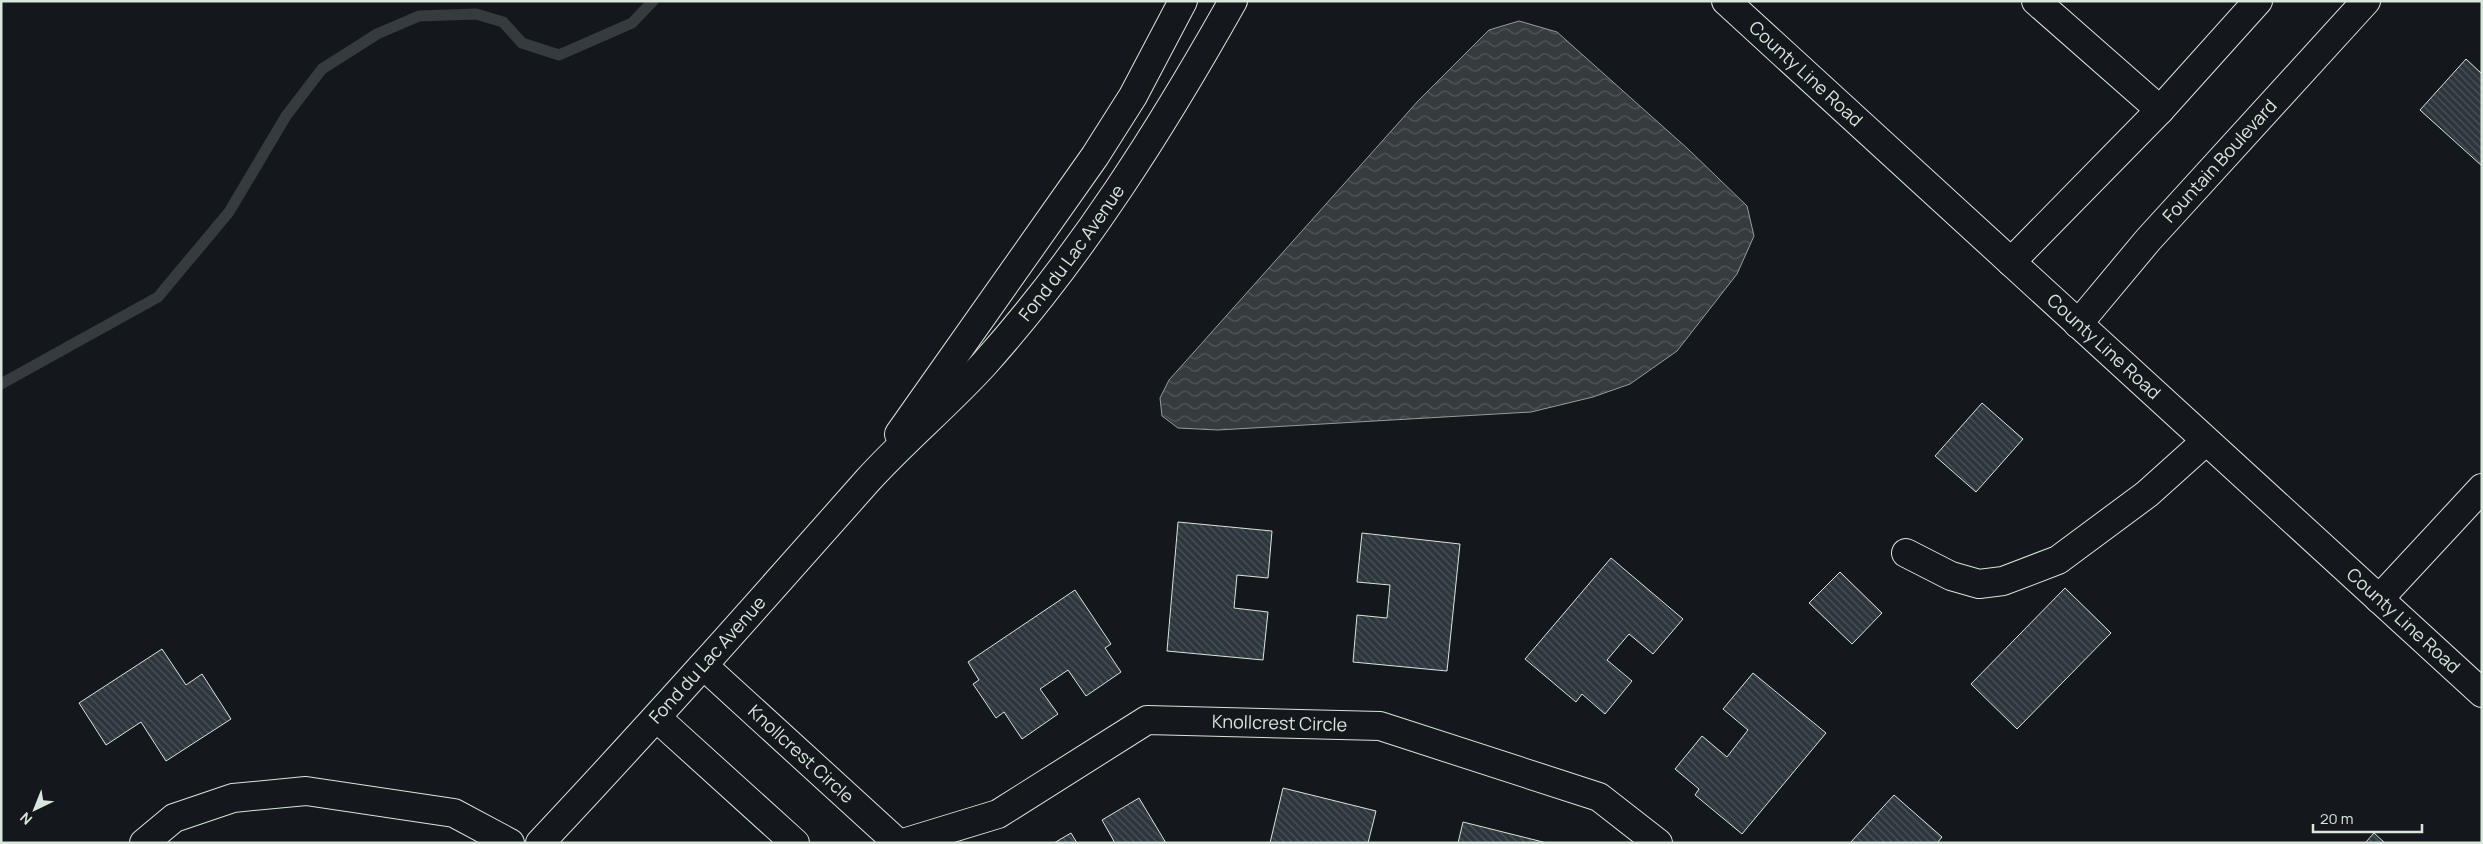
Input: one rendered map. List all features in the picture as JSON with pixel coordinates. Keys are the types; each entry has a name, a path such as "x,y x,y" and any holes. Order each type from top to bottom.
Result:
{"main road":[{"name":"Fond du Lac Avenue","path":"872,476 913,412 1095,156 1133,96 1183,1"},
{"name":"Fond du Lac Avenue","path":"540,843 657,718 872,476 948,403 1031,308 1136,166 1233,1"},
{"path":"2036,1 2160,110"},
{"path":"2011,262 2160,110 2258,1"},
{"name":"Fountain Boulevard","path":"2078,324 2148,240 2366,1"},
{"name":"County Line Road","path":"1729,2 2482,694"},
{"path":"1906,553 1950,576 1978,584 2012,578 2058,560 2147,494 2206,441"},
{"path":"2379,599 2482,488"},
{"name":"Knollcrest Circle","path":"704,666 898,843"},
{"path":"657,718 795,843"},
{"name":"Knollcrest Circle","path":"903,843 998,814 1147,720 1380,726 1599,796 1658,843"},
{"path":"144,843 174,818 234,798 306,790 454,813 510,843"}],"water":[{"path":"1519,21 1557,32 1688,149 1747,206 1754,236 1737,274 1677,351 1630,384 1593,397 1531,412 1218,430 1178,428 1162,416 1160,398 1169,380 1418,101 1489,30"}],"building":[{"path":"2466,59 2482,74 2482,166 2420,110"},
{"path":"1982,403 2023,439 1976,492 1935,456"},
{"path":"1178,522 1272,531 1268,578 1237,575 1234,608 1268,612 1263,660 1167,651"},
{"path":"1362,533 1460,544 1447,671 1353,662 1357,615 1387,618 1390,585 1357,582"},
{"path":"1611,558 1683,619 1653,654 1629,634 1607,660 1632,681 1605,714 1582,694 1576,702 1525,659"},
{"path":"1840,572 1882,613 1852,644 1809,603"},
{"path":"2065,588 2111,633 2017,729 1971,684"},
{"path":"1075,590 1111,644 1105,648 1121,672 1086,696 1068,670 1040,689 1058,714 1022,739 1004,712 996,718 973,684 979,680 968,662"},
{"path":"162,649 186,685 202,674 231,719 166,761 141,722 106,745 79,703"},
{"path":"1753,673 1826,733 1742,834 1695,795 1699,789 1675,769 1702,736 1727,757 1748,730 1723,709"},
{"path":"1283,788 1376,811 1368,843 1270,843"},
{"path":"1894,795 1942,837 1937,843 1850,843"},
{"path":"1139,798 1166,843 1115,843 1102,820"},
{"path":"1463,822 1547,843 1458,843"},
{"path":"1071,833 1077,843 1054,843"},
{"path":"2374,833 2385,843 2365,843"}],"waterway":[{"path":"1,384 158,297 229,212 286,116 322,69 377,34 419,16 476,14 503,22 522,43 559,55 632,23 653,1"}]}
